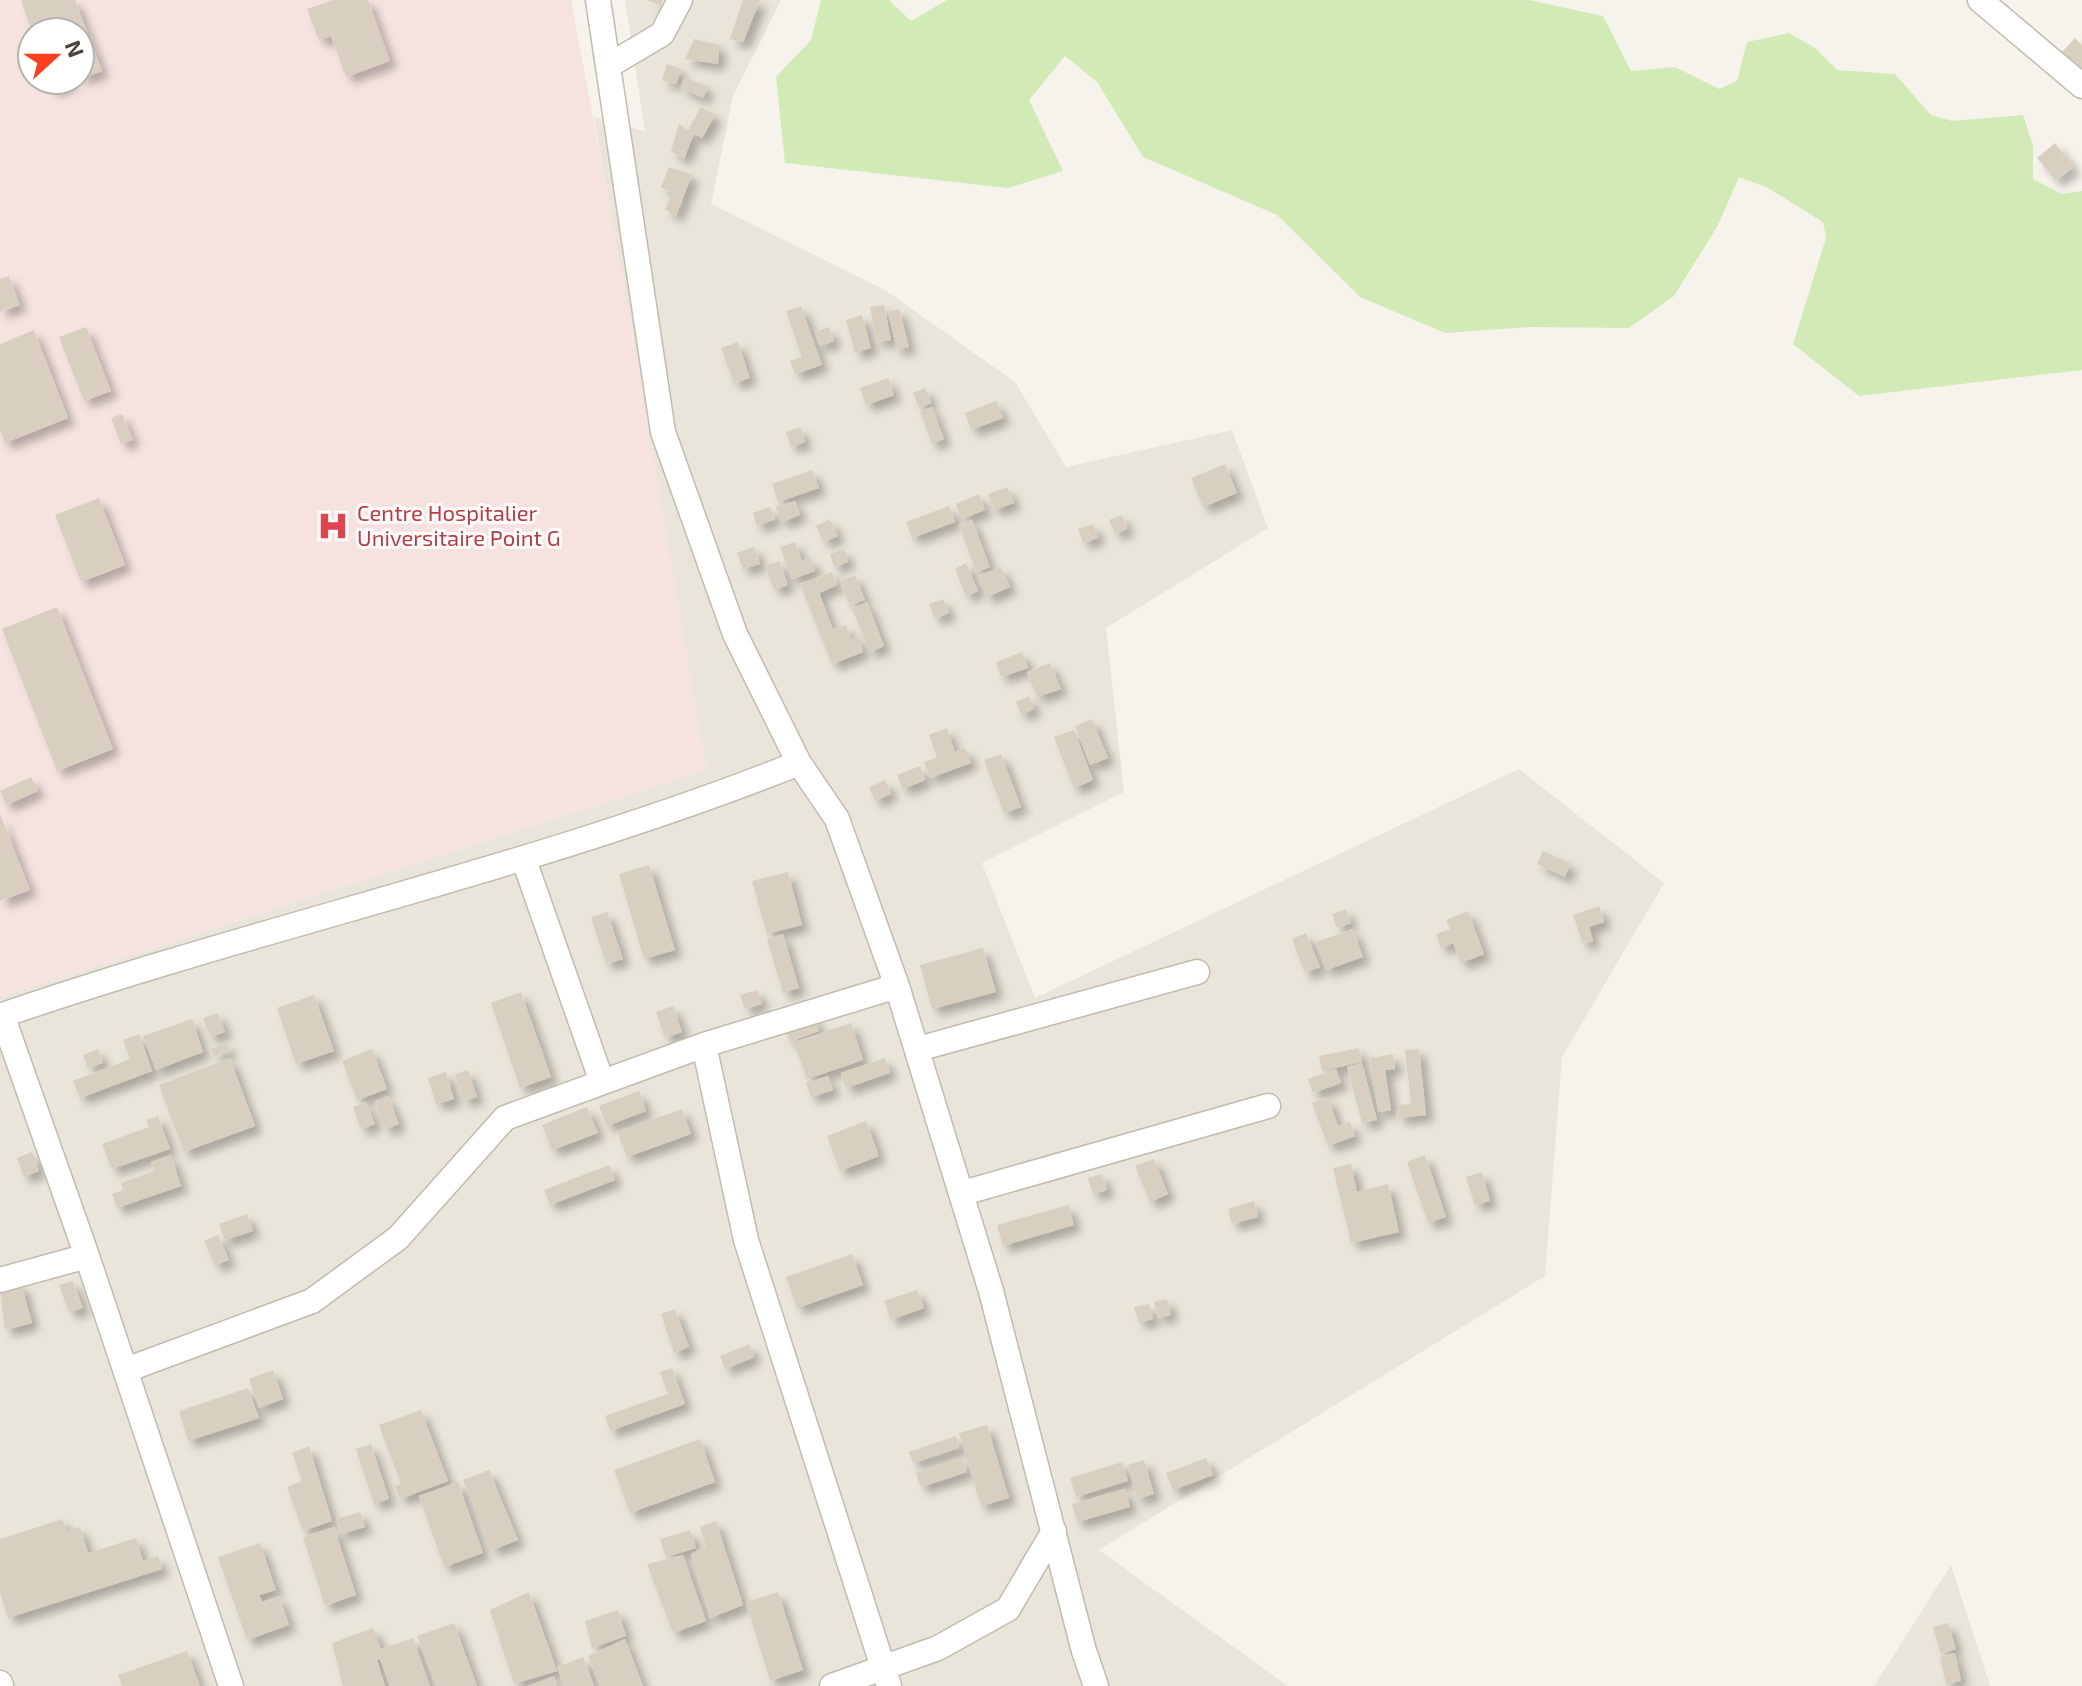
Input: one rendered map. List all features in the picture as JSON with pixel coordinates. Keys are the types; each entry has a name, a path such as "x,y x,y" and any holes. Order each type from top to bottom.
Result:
{"street":[{"path":"598,0 663,432 735,634 799,763 837,819 897,986 963,1193 1084,1651 1096,1686"},
{"path":"608,66 662,34 680,0"},
{"path":"1980,0 2082,86"},
{"path":"231,1686 87,1256 1,1016 209,950 524,860 799,763"},
{"path":"524,860 602,1082"},
{"path":"918,1049 1197,972"},
{"path":"126,1370 312,1301 398,1238 505,1118 704,1045 897,986"},
{"path":"704,1045 746,1240 886,1677"},
{"path":"963,1193 1268,1106"},
{"path":"0,1280 87,1256"},
{"path":"832,1686 886,1677 1008,1609 1054,1531"}],"shaded area":[{"name":"Centre Hospitalier Universitaire Point G","path":"0,0 571,0 624,283 706,770 0,997"},
{"path":"625,0 781,0 733,96 711,204 885,290 1015,382 1066,467 1232,430 1268,528 1106,628 1124,792 982,863 1035,998 1519,769 1664,883 1562,1057 1545,1276 1099,1550 1288,1686 0,1686 0,997 706,770 594,117 645,131"},
{"path":"1951,1565 1990,1686 1874,1686"}],"green space":[{"path":"821,0 889,0 911,21 947,0 1529,0 1603,16 1631,71 1675,67 1719,89 1737,81 1747,42 1789,33 1815,48 1837,70 1895,74 1931,115 1952,121 2023,115 2033,146 2033,179 2062,194 2082,191 2082,370 1859,396 1793,344 1826,238 1823,222 1766,187 1739,177 1717,227 1674,296 1629,328 1528,327 1445,333 1360,297 1277,215 1143,157 1097,82 1065,56 1029,100 1063,171 1008,188 785,163 776,77 811,40"}],"building":[{"path":"21,0 75,0 81,16 26,16"},
{"path":"333,0 368,0 390,61 346,77 331,36 319,40 307,9"},
{"path":"647,0 662,0 661,6"},
{"path":"743,0 760,0 743,42 730,39"},
{"path":"2075,38 2082,45 2082,72 2062,52"},
{"path":"694,39 719,45 718,64 685,59"},
{"path":"96,55 102,71 96,73"},
{"path":"667,64 681,69 676,84 662,80"},
{"path":"685,77 708,87 703,98 680,88"},
{"path":"701,107 715,115 702,138 694,133 684,159 671,151 679,124 688,130"},
{"path":"2055,143 2074,167 2056,181 2037,158"},
{"path":"669,167 692,175 676,216 665,209 673,193 661,187"},
{"path":"9,276 20,305 0,312 0,279"},
{"path":"884,305 891,340 877,342 870,307"},
{"path":"801,306 822,365 795,374 790,361 802,357 786,311"},
{"path":"899,309 909,347 897,350 888,312"},
{"path":"862,315 871,348 855,353 846,320"},
{"path":"86,327 111,391 84,401 59,337"},
{"path":"829,327 834,341 820,346 815,332"},
{"path":"34,330 68,418 5,443 0,431 0,344"},
{"path":"738,342 750,378 734,383 721,348"},
{"path":"888,378 894,395 866,405 860,388"},
{"path":"925,388 931,403 919,408 913,393"},
{"path":"996,401 1003,418 971,430 965,413"},
{"path":"932,407 944,439 932,444 920,411"},
{"path":"122,414 133,440 121,444 111,418"},
{"path":"800,427 805,442 791,447 786,432"},
{"path":"1225,464 1237,493 1203,507 1191,478"},
{"path":"812,470 819,488 778,502 772,484"},
{"path":"1007,487 1014,503 994,510 988,494"},
{"path":"979,494 985,510 962,519 956,504"},
{"path":"99,498 125,565 81,582 55,515"},
{"path":"795,501 800,515 782,522 776,507"},
{"path":"949,506 955,522 912,538 906,522"},
{"path":"770,507 775,519 757,526 753,513"},
{"path":"1122,515 1127,529 1115,534 1109,520"},
{"path":"830,519 838,536 824,542 816,526"},
{"path":"972,520 990,567 976,572 959,525"},
{"path":"1093,524 1098,538 1083,543 1078,529"},
{"path":"795,542 802,561 811,558 815,571 792,579 780,547"},
{"path":"754,547 760,564 743,569 737,553"},
{"path":"844,549 848,562 834,567 830,554"},
{"path":"779,561 788,585 774,590 765,566"},
{"path":"966,563 978,591 966,596 955,569"},
{"path":"1001,567 1010,587 987,597 978,576"},
{"path":"832,572 837,585 819,593 833,629 846,625 851,639 857,636 863,652 832,664 800,584"},
{"path":"855,575 865,600 850,606 840,581"},
{"path":"943,599 949,613 935,619 929,604"},
{"path":"867,602 884,646 870,652 852,608"},
{"path":"57,607 113,749 57,771 2,629"},
{"path":"1022,652 1028,668 1001,677 996,662"},
{"path":"1050,663 1061,689 1037,697 1027,672"},
{"path":"1029,696 1034,709 1021,715 1016,702"},
{"path":"1092,719 1108,758 1090,765 1075,726"},
{"path":"947,728 955,752 965,748 971,763 930,778 924,762 937,757 929,735"},
{"path":"1074,730 1093,780 1074,788 1054,737"},
{"path":"1001,754 1021,807 1004,813 984,760"},
{"path":"920,766 925,780 903,789 897,775"},
{"path":"31,777 38,791 6,805 0,791"},
{"path":"885,780 891,794 875,801 869,787"},
{"path":"0,814 30,890 0,901"},
{"path":"1543,851 1570,864 1565,877 1537,864"},
{"path":"649,865 675,950 644,959 619,874"},
{"path":"788,872 802,925 767,934 752,881"},
{"path":"1599,906 1604,922 1589,927 1593,941 1583,944 1573,915"},
{"path":"1346,909 1351,923 1337,928 1332,914"},
{"path":"1468,911 1484,954 1461,963 1453,943 1441,948 1436,934 1450,929 1446,920"},
{"path":"607,912 623,959 606,964 591,917"},
{"path":"1353,929 1363,957 1326,970 1316,942"},
{"path":"1306,933 1320,967 1305,973 1292,939"},
{"path":"783,934 799,988 783,993 767,939"},
{"path":"983,948 996,992 932,1009 920,965"},
{"path":"757,990 762,1004 745,1009 740,995"},
{"path":"521,992 551,1077 520,1088 491,1003"},
{"path":"314,995 334,1051 296,1064 277,1008"},
{"path":"673,1006 682,1032 665,1038 656,1012"},
{"path":"218,1013 225,1032 210,1037 203,1018"},
{"path":"814,1016 819,1031 790,1042 784,1026"},
{"path":"192,1019 203,1052 156,1070 143,1036"},
{"path":"851,1023 863,1060 807,1079 794,1042"},
{"path":"139,1034 152,1071 80,1098 73,1081 130,1059 123,1040"},
{"path":"227,1043 230,1051 214,1057 211,1049"},
{"path":"1359,1048 1362,1062 1322,1071 1319,1056"},
{"path":"98,1049 103,1063 88,1068 83,1055"},
{"path":"372,1049 387,1089 357,1100 342,1061"},
{"path":"1419,1049 1426,1115 1398,1118 1397,1105 1411,1104 1405,1050"},
{"path":"1393,1054 1395,1069 1385,1070 1391,1110 1378,1112 1370,1058"},
{"path":"230,1058 255,1126 184,1152 159,1085"},
{"path":"885,1058 890,1073 846,1088 841,1073"},
{"path":"1362,1063 1377,1120 1362,1123 1347,1067"},
{"path":"1336,1069 1341,1083 1313,1093 1308,1079"},
{"path":"468,1070 477,1097 464,1101 455,1074"},
{"path":"446,1072 454,1099 436,1104 428,1078"},
{"path":"828,1076 833,1090 811,1097 806,1083"},
{"path":"639,1091 646,1111 607,1126 599,1106"},
{"path":"388,1096 399,1124 385,1129 375,1101"},
{"path":"1328,1097 1338,1126 1350,1122 1355,1136 1328,1146 1312,1103"},
{"path":"366,1102 375,1124 361,1129 353,1107"},
{"path":"587,1107 598,1133 552,1150 542,1125"},
{"path":"682,1109 691,1134 627,1157 617,1132"},
{"path":"158,1116 170,1149 112,1169 102,1144 149,1127 146,1120"},
{"path":"866,1121 879,1156 840,1171 827,1136"},
{"path":"32,1152 39,1171 24,1177 17,1158"},
{"path":"171,1155 181,1186 117,1208 112,1194 123,1190 121,1183 154,1171 151,1162"},
{"path":"1425,1155 1446,1217 1428,1223 1407,1162"},
{"path":"1154,1159 1168,1194 1150,1202 1135,1166"},
{"path":"1351,1164 1357,1192 1388,1184 1399,1232 1351,1243 1333,1168"},
{"path":"609,1165 615,1180 550,1205 544,1190"},
{"path":"1482,1172 1490,1201 1475,1205 1466,1177"},
{"path":"1102,1174 1107,1190 1093,1194 1088,1178"},
{"path":"1254,1201 1258,1217 1232,1224 1228,1209"},
{"path":"1068,1205 1074,1225 1003,1246 997,1225"},
{"path":"247,1214 253,1231 225,1240 219,1224"},
{"path":"218,1235 229,1260 215,1265 204,1241"},
{"path":"852,1254 863,1285 797,1308 786,1277"},
{"path":"73,1281 83,1308 69,1312 59,1285"},
{"path":"21,1283 32,1323 5,1330 0,1289"},
{"path":"917,1290 924,1308 891,1320 884,1301"},
{"path":"1167,1299 1171,1315 1158,1318 1154,1302"},
{"path":"1149,1304 1153,1319 1139,1323 1134,1307"},
{"path":"675,1309 689,1347 674,1353 661,1314"},
{"path":"749,1344 754,1357 725,1369 720,1356"},
{"path":"672,1368 685,1404 610,1431 605,1416 668,1394 660,1372"},
{"path":"273,1370 283,1399 259,1408 249,1379"},
{"path":"248,1388 259,1418 188,1441 179,1411"},
{"path":"421,1410 448,1481 400,1499 395,1486 401,1484 379,1425"},
{"path":"987,1425 1009,1498 981,1506 959,1433"},
{"path":"956,1436 959,1448 913,1463 909,1452"},
{"path":"700,1439 715,1482 630,1513 614,1470"},
{"path":"371,1444 389,1499 374,1504 356,1449"},
{"path":"309,1446 332,1521 303,1531 287,1487 302,1481 292,1453"},
{"path":"962,1458 967,1472 921,1487 916,1473"},
{"path":"1206,1458 1213,1475 1173,1490 1166,1473"},
{"path":"1144,1460 1154,1494 1137,1499 1128,1465"},
{"path":"1122,1462 1128,1481 1076,1497 1070,1478"},
{"path":"489,1470 518,1540 492,1550 463,1480"},
{"path":"458,1482 483,1553 444,1567 419,1496"},
{"path":"1125,1489 1130,1507 1077,1522 1072,1504"},
{"path":"360,1512 365,1527 341,1534 336,1519"},
{"path":"63,1519 66,1531 80,1527 88,1553 136,1538 143,1561 158,1556 162,1569 8,1618 0,1593 0,1539"},
{"path":"716,1521 743,1605 710,1618 691,1554 706,1546 700,1527"},
{"path":"334,1527 356,1595 325,1606 303,1537"},
{"path":"690,1530 696,1548 666,1557 660,1539"},
{"path":"260,1543 276,1590 259,1595 262,1602 279,1596 289,1625 247,1640 218,1557"},
{"path":"683,1555 706,1621 673,1633 647,1564"},
{"path":"529,1592 557,1671 514,1684 490,1610"},
{"path":"778,1592 803,1670 770,1681 746,1602"},
{"path":"618,1610 626,1636 592,1648 585,1621"},
{"path":"454,1623 477,1686 436,1686 417,1636"},
{"path":"1948,1623 1956,1649 1941,1654 1933,1627"},
{"path":"373,1628 381,1649 413,1638 430,1686 390,1686 380,1659 377,1660 385,1686 343,1686 332,1643"},
{"path":"625,1639 643,1686 600,1686 588,1656"},
{"path":"187,1651 200,1686 122,1686 118,1675"},
{"path":"1955,1653 1961,1681 1946,1684 1940,1657"},
{"path":"583,1657 594,1686 564,1686 557,1667"},
{"path":"554,1676 557,1686 528,1686"}],"place":[{"name":"Centre Hospitalier Universitaire Point G","path":"333,526"}]}
